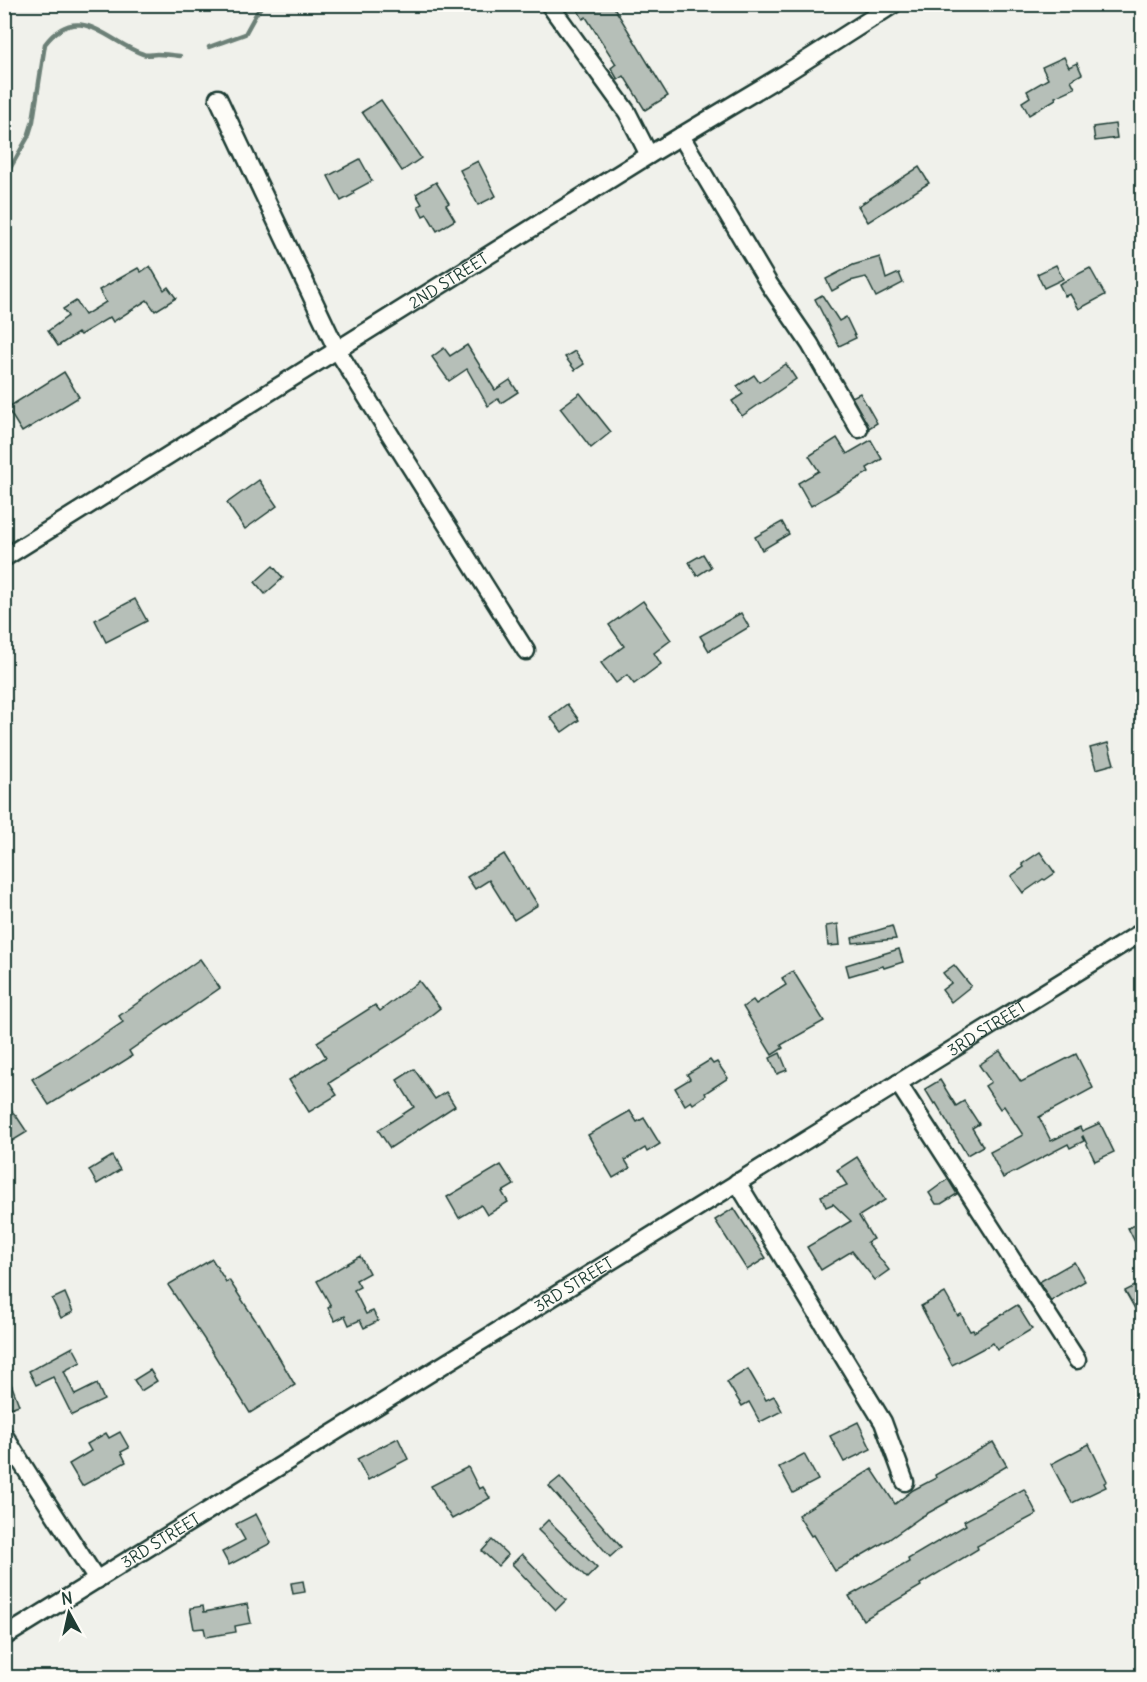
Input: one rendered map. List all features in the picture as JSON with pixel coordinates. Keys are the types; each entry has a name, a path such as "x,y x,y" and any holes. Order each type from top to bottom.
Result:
{"street":[{"path":"549,4 627,112 649,155"},
{"name":"2ND STREET","path":"4,558 894,4"},
{"path":"218,98 337,350 526,651"},
{"path":"681,136 769,284 810,344 859,429"},
{"name":"3RD STREET","path":"4,1637 1143,932"},
{"path":"898,1083 1077,1360"},
{"path":"737,1182 882,1422 905,1482"},
{"path":"4,1435 97,1580"}],"building":[{"path":"574,4 612,4 668,96 645,110 624,76 618,80 611,68 616,64 586,17 583,19"},
{"path":"1064,57 1069,67 1077,63 1082,74 1071,80 1075,88 1055,97 1056,99 1029,115 1022,102 1030,97 1027,91 1048,79 1042,67"},
{"path":"381,100 421,158 402,171 362,112"},
{"path":"1115,124 1117,138 1095,141 1093,127"},
{"path":"360,159 372,181 353,191 354,194 341,201 328,176"},
{"path":"478,161 496,196 478,205 460,170"},
{"path":"919,167 929,183 868,222 858,206"},
{"path":"436,182 449,203 446,205 455,220 437,231 427,214 423,216 418,206 422,204 416,194"},
{"path":"880,257 886,279 899,273 903,283 876,297 866,277 850,281 832,291 826,279 853,265"},
{"path":"1056,265 1063,279 1044,288 1037,274"},
{"path":"150,266 164,290 168,287 176,298 155,311 147,300 113,322 110,317 58,346 48,331 68,316 63,309 76,301 85,315 106,302 99,290 138,268 141,272"},
{"path":"1090,268 1105,295 1079,309 1070,294 1065,296 1059,284"},
{"path":"822,295 839,321 846,317 856,338 839,346 815,299"},
{"path":"467,345 495,390 510,380 518,392 501,403 498,399 488,406 467,369 449,381 432,357 444,348 450,356"},
{"path":"575,351 584,364 575,370 565,357"},
{"path":"786,364 796,379 742,416 732,401 743,394 737,386 754,375 759,382"},
{"path":"64,372 79,397 22,432 7,408"},
{"path":"580,393 611,432 591,448 560,408"},
{"path":"860,393 877,423 869,428 852,397"},
{"path":"837,438 847,454 871,440 882,459 867,468 869,472 811,506 798,483 819,471 809,456"},
{"path":"259,480 277,506 245,529 227,503"},
{"path":"782,522 789,534 762,550 755,537"},
{"path":"703,554 711,567 697,576 689,562"},
{"path":"273,566 283,578 265,594 255,582"},
{"path":"135,599 147,621 106,642 95,620"},
{"path":"643,601 671,640 654,653 661,664 634,684 627,675 616,683 601,663 624,646 609,625"},
{"path":"741,613 749,627 709,651 700,636"},
{"path":"567,704 579,720 562,732 550,717"},
{"path":"1108,743 1114,764 1096,769 1090,748"},
{"path":"1040,852 1055,873 1023,893 1011,876 1024,867 1022,864"},
{"path":"504,854 538,905 514,920 489,880 475,889 467,877"},
{"path":"838,924 840,945 828,946 826,926"},
{"path":"892,926 896,939 853,943 852,938"},
{"path":"899,949 903,962 849,976 846,965"},
{"path":"200,959 220,988 129,1051 132,1056 49,1105 32,1079 68,1059 123,1022 119,1016"},
{"path":"954,965 971,986 951,1002 942,990 951,983 943,973"},
{"path":"793,971 824,1021 781,1045 783,1048 772,1055 743,1007 753,1000 756,1004 786,985 782,978"},
{"path":"419,981 440,1008 411,1031 329,1083 337,1095 309,1112 289,1080 326,1057 317,1042 375,1005 380,1011"},
{"path":"1000,1051 1021,1082 1076,1054 1093,1088 1039,1117 1051,1141 1080,1127 1082,1131 1100,1123 1114,1152 1095,1161 1083,1136 1084,1141 1070,1148 1068,1144 1003,1178 990,1152 1023,1135 1004,1106 1000,1109 985,1086 991,1082 979,1065"},
{"path":"780,1053 787,1070 777,1074 770,1058"},
{"path":"710,1060 713,1064 717,1062 728,1078 693,1104 691,1101 685,1105 675,1088 690,1079 687,1074"},
{"path":"414,1069 435,1099 446,1092 455,1106 390,1148 378,1130 414,1107 397,1080"},
{"path":"940,1080 956,1106 964,1101 979,1124 972,1128 983,1146 967,1155 925,1089"},
{"path":"4,1102 27,1132 4,1146"},
{"path":"630,1111 637,1122 644,1118 660,1144 647,1152 645,1148 625,1160 630,1168 613,1178 588,1135"},
{"path":"112,1156 120,1170 97,1184 89,1170"},
{"path":"857,1157 885,1200 859,1216 873,1239 867,1242 889,1270 875,1280 852,1251 821,1270 807,1247 851,1221 833,1204 826,1207 821,1196 847,1185 837,1170"},
{"path":"501,1165 514,1185 502,1192 508,1202 487,1215 481,1205 459,1218 447,1197"},
{"path":"948,1179 957,1194 941,1204 936,1204 929,1193"},
{"path":"734,1208 766,1258 747,1270 715,1220"},
{"path":"1143,1222 1143,1258 1128,1228"},
{"path":"360,1256 369,1273 356,1280 360,1287 354,1290 366,1314 373,1311 378,1321 364,1328 360,1320 349,1325 345,1316 335,1321 328,1308 331,1306 317,1281"},
{"path":"212,1259 226,1282 229,1280 259,1323 295,1385 250,1413 168,1285"},
{"path":"1074,1262 1085,1281 1051,1301 1039,1282"},
{"path":"1143,1282 1143,1323 1125,1291"},
{"path":"65,1293 73,1312 61,1318 52,1299"},
{"path":"945,1293 958,1316 961,1314 970,1331 974,1332 1017,1305 1032,1329 997,1350 993,1343 952,1365 921,1306"},
{"path":"73,1347 81,1362 64,1371 75,1395 97,1384 104,1400 72,1415 53,1377 36,1385 29,1371"},
{"path":"748,1369 766,1400 774,1396 782,1411 760,1422 749,1402 742,1406 727,1382"},
{"path":"4,1370 6,1370 19,1405 4,1410"},
{"path":"150,1370 157,1381 141,1391 134,1380"},
{"path":"858,1422 871,1449 844,1462 830,1436"},
{"path":"120,1432 129,1448 121,1452 126,1462 82,1486 69,1464 91,1451 87,1444 106,1433 109,1438"},
{"path":"398,1438 408,1459 368,1480 357,1459"},
{"path":"993,1442 1007,1466 835,1571 798,1515 872,1469 895,1504 913,1490 936,1478 935,1475"},
{"path":"1089,1444 1107,1481 1104,1483 1106,1487 1072,1503 1051,1464"},
{"path":"804,1454 818,1480 793,1493 779,1467"},
{"path":"468,1467 479,1489 483,1487 490,1498 452,1519 431,1486"},
{"path":"560,1477 621,1547 610,1557 549,1486"},
{"path":"1024,1489 1037,1514 977,1546 978,1549 920,1584 921,1586 863,1620 849,1596 909,1562 908,1559 966,1525 964,1521"},
{"path":"256,1514 271,1543 229,1565 222,1552 245,1540 236,1524"},
{"path":"548,1520 597,1568 587,1578 538,1530"},
{"path":"492,1540 508,1555 498,1566 482,1551"},
{"path":"522,1554 566,1600 556,1610 512,1564"},
{"path":"303,1581 305,1592 293,1594 291,1583"},
{"path":"247,1604 251,1623 235,1626 236,1632 206,1637 204,1628 194,1629 190,1608 203,1606 204,1612"}],"waterway":[{"path":"209,47 245,34 263,4"},
{"path":"4,179 28,137 33,121 45,44 57,31 69,25 81,25 93,28 145,55 180,56"}]}
